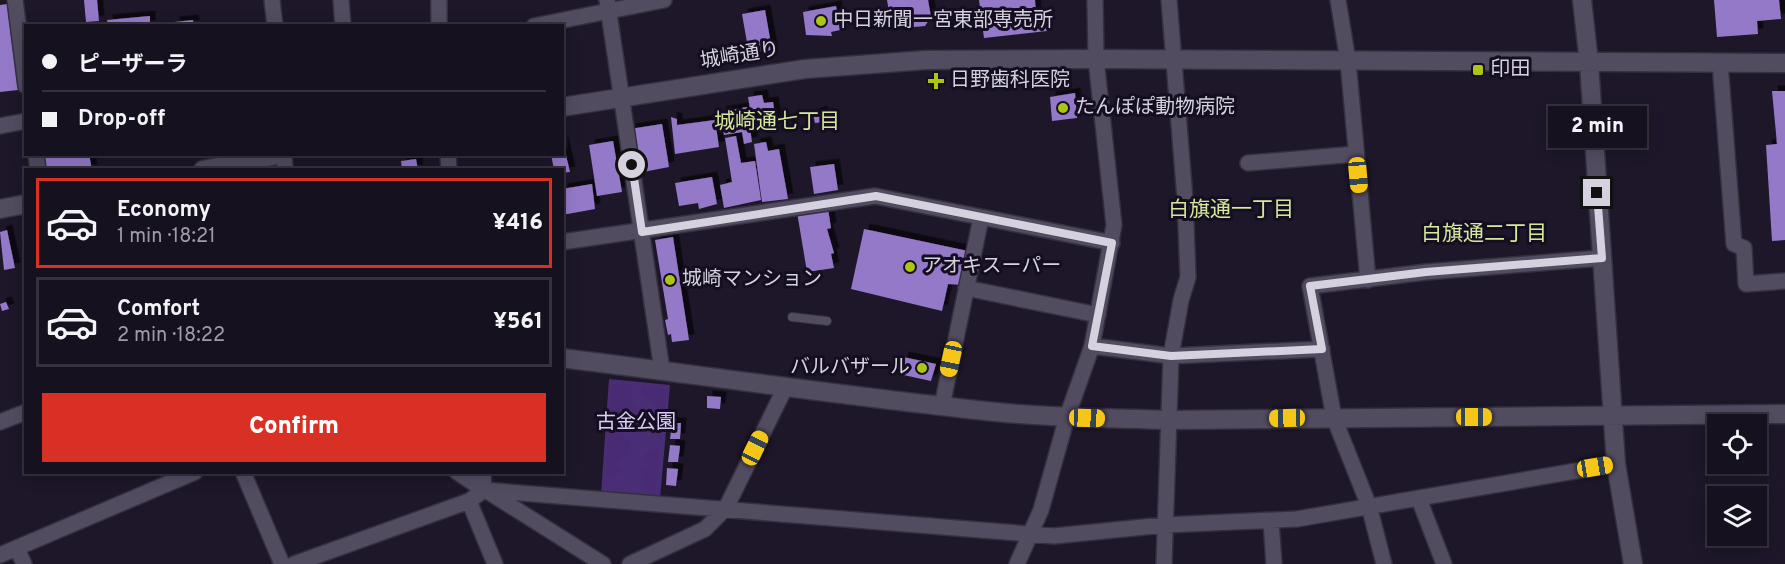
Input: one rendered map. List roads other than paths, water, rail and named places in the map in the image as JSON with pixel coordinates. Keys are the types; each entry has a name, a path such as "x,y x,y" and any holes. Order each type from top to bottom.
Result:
{"street":[{"path":"15,0 24,70"},
{"path":"272,0 275,24"},
{"path":"341,0 343,24"},
{"path":"439,0 440,24"},
{"path":"541,24 607,5 664,0"},
{"path":"1017,564 1041,510 1067,417 1092,346 1112,243 1114,225 1096,58 1095,0"},
{"path":"1164,564 1171,356 1181,300 1188,277 1169,0"},
{"path":"1338,0 1348,61 1368,280"},
{"path":"1582,0 1589,63 1616,464 1633,564"},
{"path":"607,5 662,370"},
{"name":"城崎通り","path":"564,107 805,69 926,60 1096,58 1785,63"},
{"path":"1720,63 1734,244 1744,248 1746,284 1785,281"},
{"path":"0,126 24,121"},
{"path":"1248,163 1356,154"},
{"path":"213,168 273,156"},
{"path":"564,242 876,196 1112,243"},
{"path":"0,209 24,204"},
{"path":"942,405 981,218"},
{"path":"1384,564 1370,506 1334,418 1310,286 1426,272 1602,258"},
{"path":"966,288 1098,315"},
{"path":"1092,346 1171,356 1322,349"},
{"path":"564,357 784,388 1067,417 1168,420 1785,414"},
{"path":"630,564 705,529 726,508 784,388"},
{"path":"0,422 24,413"},
{"path":"294,564 469,501 484,490 726,508 893,525 1054,536 1164,525 1271,521 1419,499 1616,464"},
{"path":"0,555 190,474"},
{"path":"244,474 282,564"},
{"path":"460,474 603,564"},
{"path":"483,474 484,490"},
{"path":"1419,499 1444,564"},
{"path":"469,501 495,564"},
{"path":"1271,521 1274,564"},
{"path":"17,548 24,564"}],"lane":[{"path":"792,317 827,321"}],"place":[{"name":"中日新聞一宮東部専売所","path":"821,21"},
{"name":"印田","path":"1478,70"},
{"name":"日野歯科医院","path":"936,81"},
{"name":"たんぽぽ動物病院","path":"1063,108"},
{"name":"アオキスーパー","path":"910,267"},
{"name":"城崎マンション","path":"670,280"},
{"name":"バルバザール","path":"922,368"}],"district":[{"name":"城崎通七丁目","path":"777,122"},
{"name":"白旗通一丁目","path":"1231,210"},
{"name":"白旗通二丁目","path":"1484,234"}],"park label":[{"name":"古金公園","path":"636,423"}]}
